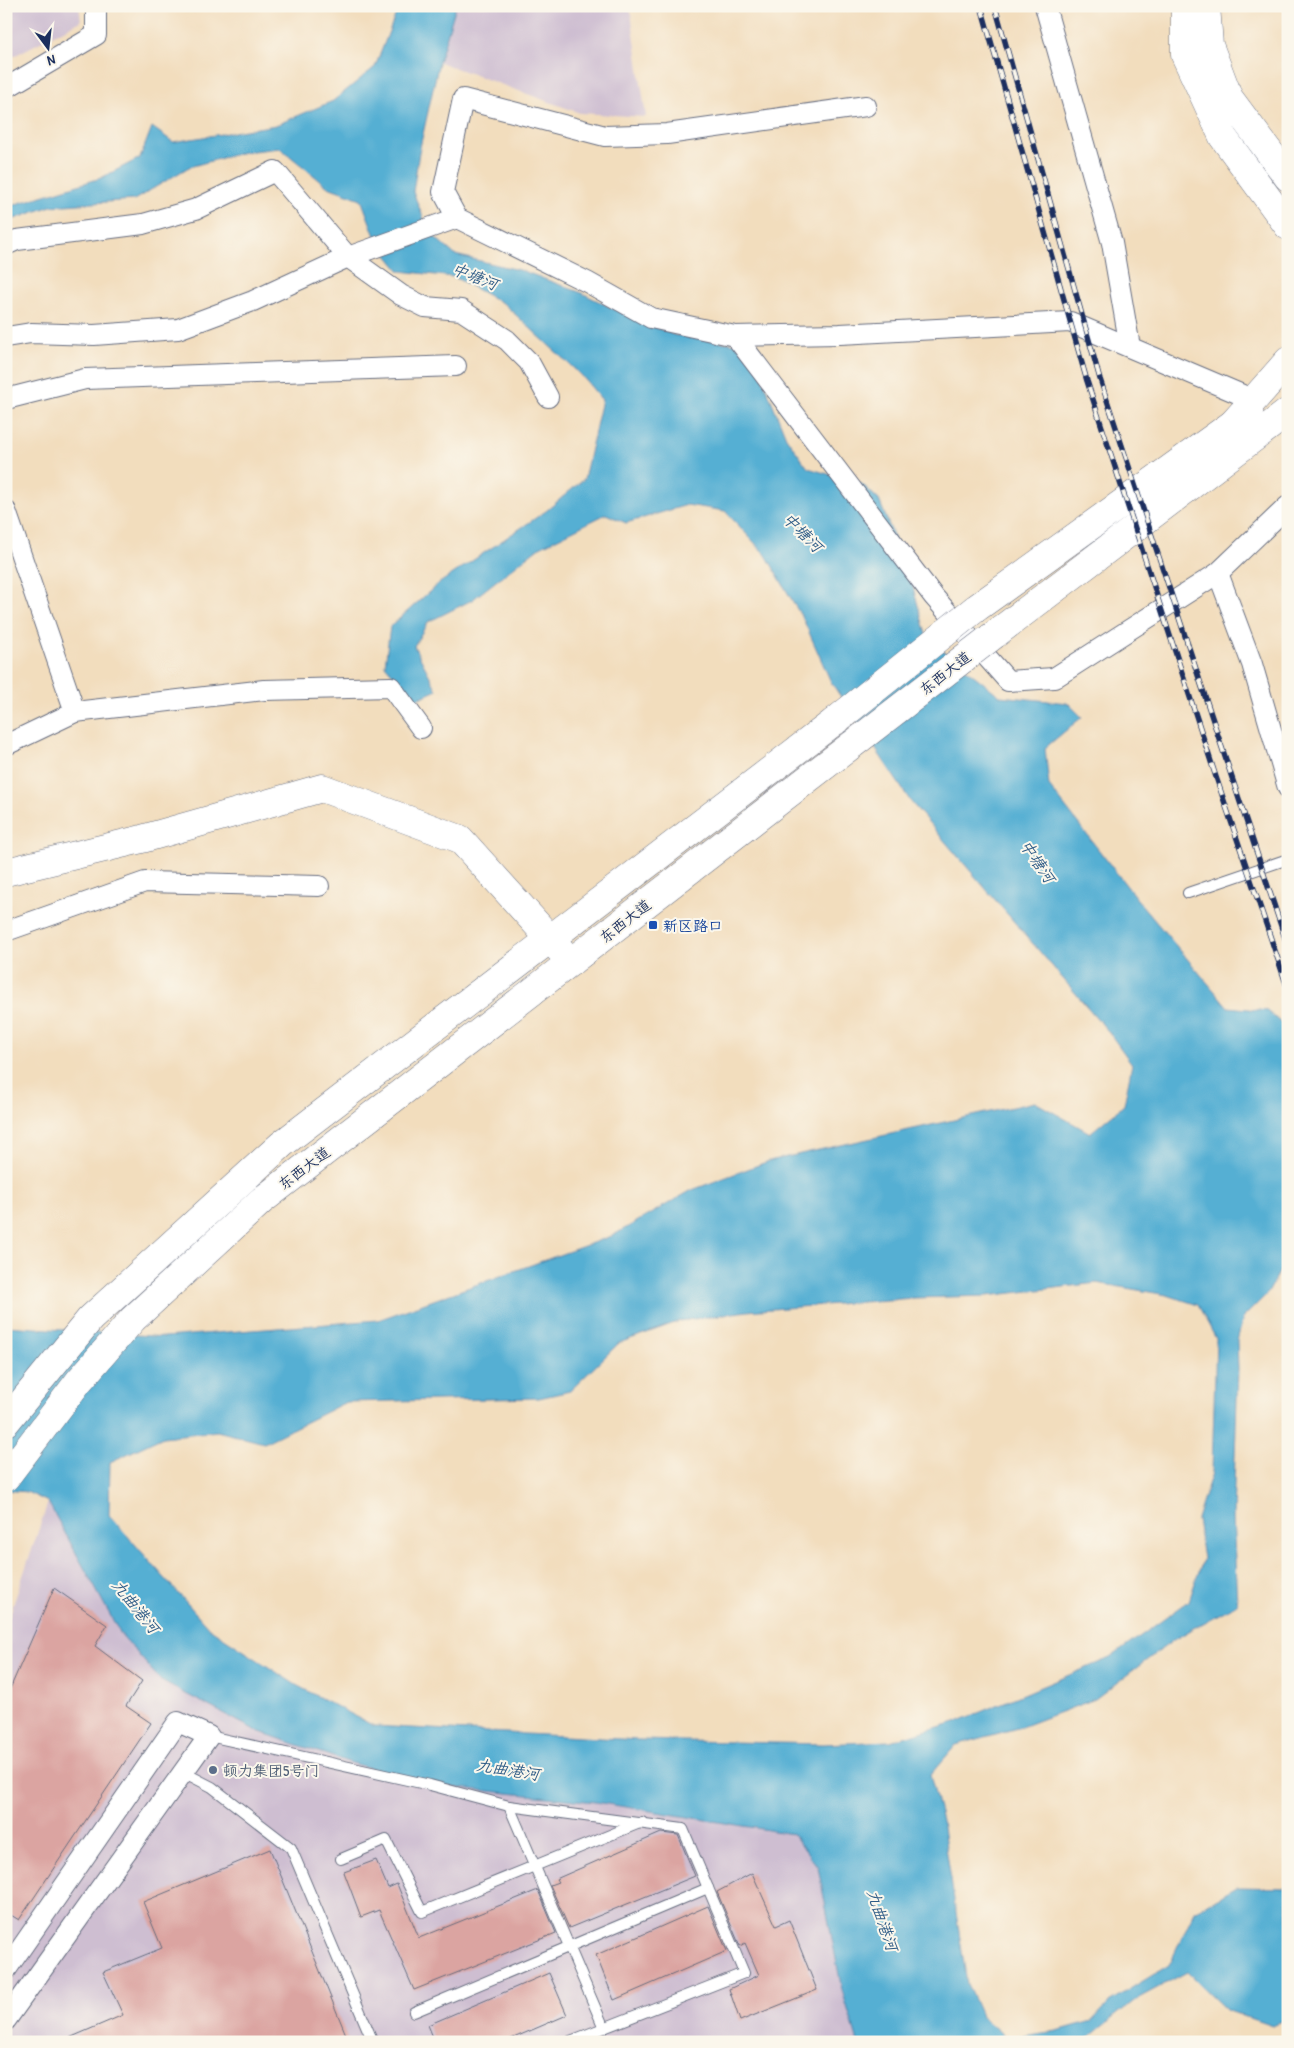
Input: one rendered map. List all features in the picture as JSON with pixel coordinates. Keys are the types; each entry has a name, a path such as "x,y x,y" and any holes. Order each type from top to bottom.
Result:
{"main road":[{"path":"1185,6 1185,55 1220,129 1288,226"},
{"path":"1206,6 1209,45 1229,98 1276,164 1288,177"},
{"path":"1230,427 1288,361"},
{"name":"东西大道","path":"6,1422 90,1319 282,1144 835,721 975,609 1230,427 1288,381"},
{"name":"东西大道","path":"6,1477 79,1381 133,1319 261,1201 994,635 1288,412"},
{"path":"6,872 142,838 322,788 460,839 571,962"}],"street":[{"path":"6,88 96,35 96,6"},
{"path":"1045,6 1112,243 1130,347"},
{"path":"451,220 443,192 463,99 605,136 667,134 866,106"},
{"path":"6,245 17,240 143,224 196,210 275,171 348,257 401,295 425,308 461,310 507,340 529,362 548,397"},
{"path":"6,337 31,333 94,335 178,329 253,301 348,257 451,220 588,282 651,318 735,336 840,334 1070,322 1254,400"},
{"path":"735,336 934,597 1008,681 1054,678 1218,573 1288,506"},
{"path":"6,399 85,379 456,366"},
{"path":"6,512 75,712"},
{"path":"1218,573 1252,664 1288,788"},
{"path":"6,745 75,712 264,690 391,687 421,728"},
{"path":"6,931 145,882 319,886"},
{"path":"6,1970 178,1722 209,1736 6,2020"}],"lane":[{"path":"1188,893 1288,859"},
{"path":"209,1736 430,1785 509,1806 642,1822 683,1829 744,1973 568,2042"},
{"path":"183,1772 212,1787 291,1848 373,2042"},
{"path":"509,1806 604,2028"},
{"path":"341,1859 386,1840 422,1912 642,1822"},
{"path":"414,2012 708,1888"}],"shaded area":[{"path":"6,6 79,6 81,21 6,60"},
{"path":"456,6 630,6 646,117 580,113 439,62"},
{"path":"48,1502 120,1633 257,1731 345,1761 430,1785 595,1802 793,1834 818,1867 842,1990 858,2042 6,2042 6,1626"}],"water":[{"path":"399,6 456,6 439,62 419,152 413,192 429,232 455,255 523,271 582,293 628,316 674,335 737,344 760,372 786,437 808,468 862,484 879,500 911,580 927,638 1000,696 1068,703 1082,717 1045,748 1049,786 1140,903 1228,1007 1268,1011 1288,1030 1288,1256 1268,1293 1243,1318 1237,1341 1238,1368 1233,1516 1237,1604 1175,1639 1095,1699 1021,1727 956,1745 930,1775 942,1821 967,1984 981,2016 1007,2038 1057,2031 1092,2021 1112,2000 1169,1965 1195,1911 1237,1887 1288,1888 1288,2020 1272,2026 1226,2010 1187,1972 1135,2000 1083,2042 858,2042 842,1990 818,1867 793,1834 595,1802 430,1785 345,1761 257,1731 161,1681 120,1633 48,1502 27,1492 6,1490 6,1326 165,1337 378,1320 612,1236 692,1190 769,1161 1035,1102 1090,1133 1124,1105 1132,1064 1108,1031 911,802 831,682 804,621 766,555 725,511 687,505 626,523 606,514 538,548 472,600 428,622 414,646 437,690 415,700 385,665 390,627 438,584 546,511 584,479 602,400 582,376 504,304 454,277 400,271 378,244 361,199 328,187 280,148 244,152 189,167 134,200 51,206 6,222 6,207 101,178 140,158 152,127 173,142 276,125 333,101 375,67","holes":["1097,1283 1167,1295 1198,1305 1216,1339 1212,1473 1197,1519 1203,1559 1189,1601 1110,1658 959,1721 890,1741 823,1744 639,1740 374,1726 296,1685 209,1628 109,1515 110,1462 163,1437 217,1431 264,1443 346,1402 539,1398 570,1391 619,1343 680,1321 747,1311 913,1298 987,1296"]}],"building":[{"path":"54,1588 107,1625 95,1646 142,1681 126,1706 151,1723 19,1920 6,1912 6,1698"},
{"path":"661,1833 678,1835 695,1876 569,1928 550,1885 558,1882 556,1879"},
{"path":"270,1849 349,2042 60,2042 123,2015 103,1972 162,1948 143,1902"},
{"path":"376,1860 388,1888 397,1884 419,1938 538,1890 556,1933 414,1990 379,1910 361,1917 344,1872"},
{"path":"752,1873 776,1926 789,1920 817,1990 740,2021 729,1989 759,1975 745,1943 740,1946 717,1892"},
{"path":"708,1906 727,1951 614,2000 596,1955"},
{"path":"549,1973 567,2015 504,2042 435,2042 428,2025"}],"railway":[{"path":"981,6 1087,381 1216,777 1288,989"},
{"path":"995,6 1100,379 1288,947"}],"place":[{"name":"新区路口","path":"653,925"},
{"name":"顿力集团5号门","path":"213,1770"}],"water label":[{"name":"中塘河","path":"475,276"},
{"name":"中塘河","path":"803,532"},
{"name":"中塘河","path":"1038,861"},
{"name":"九曲港河","path":"136,1606"},
{"name":"九曲港河","path":"508,1769"},
{"name":"九曲港河","path":"883,1920"}]}
